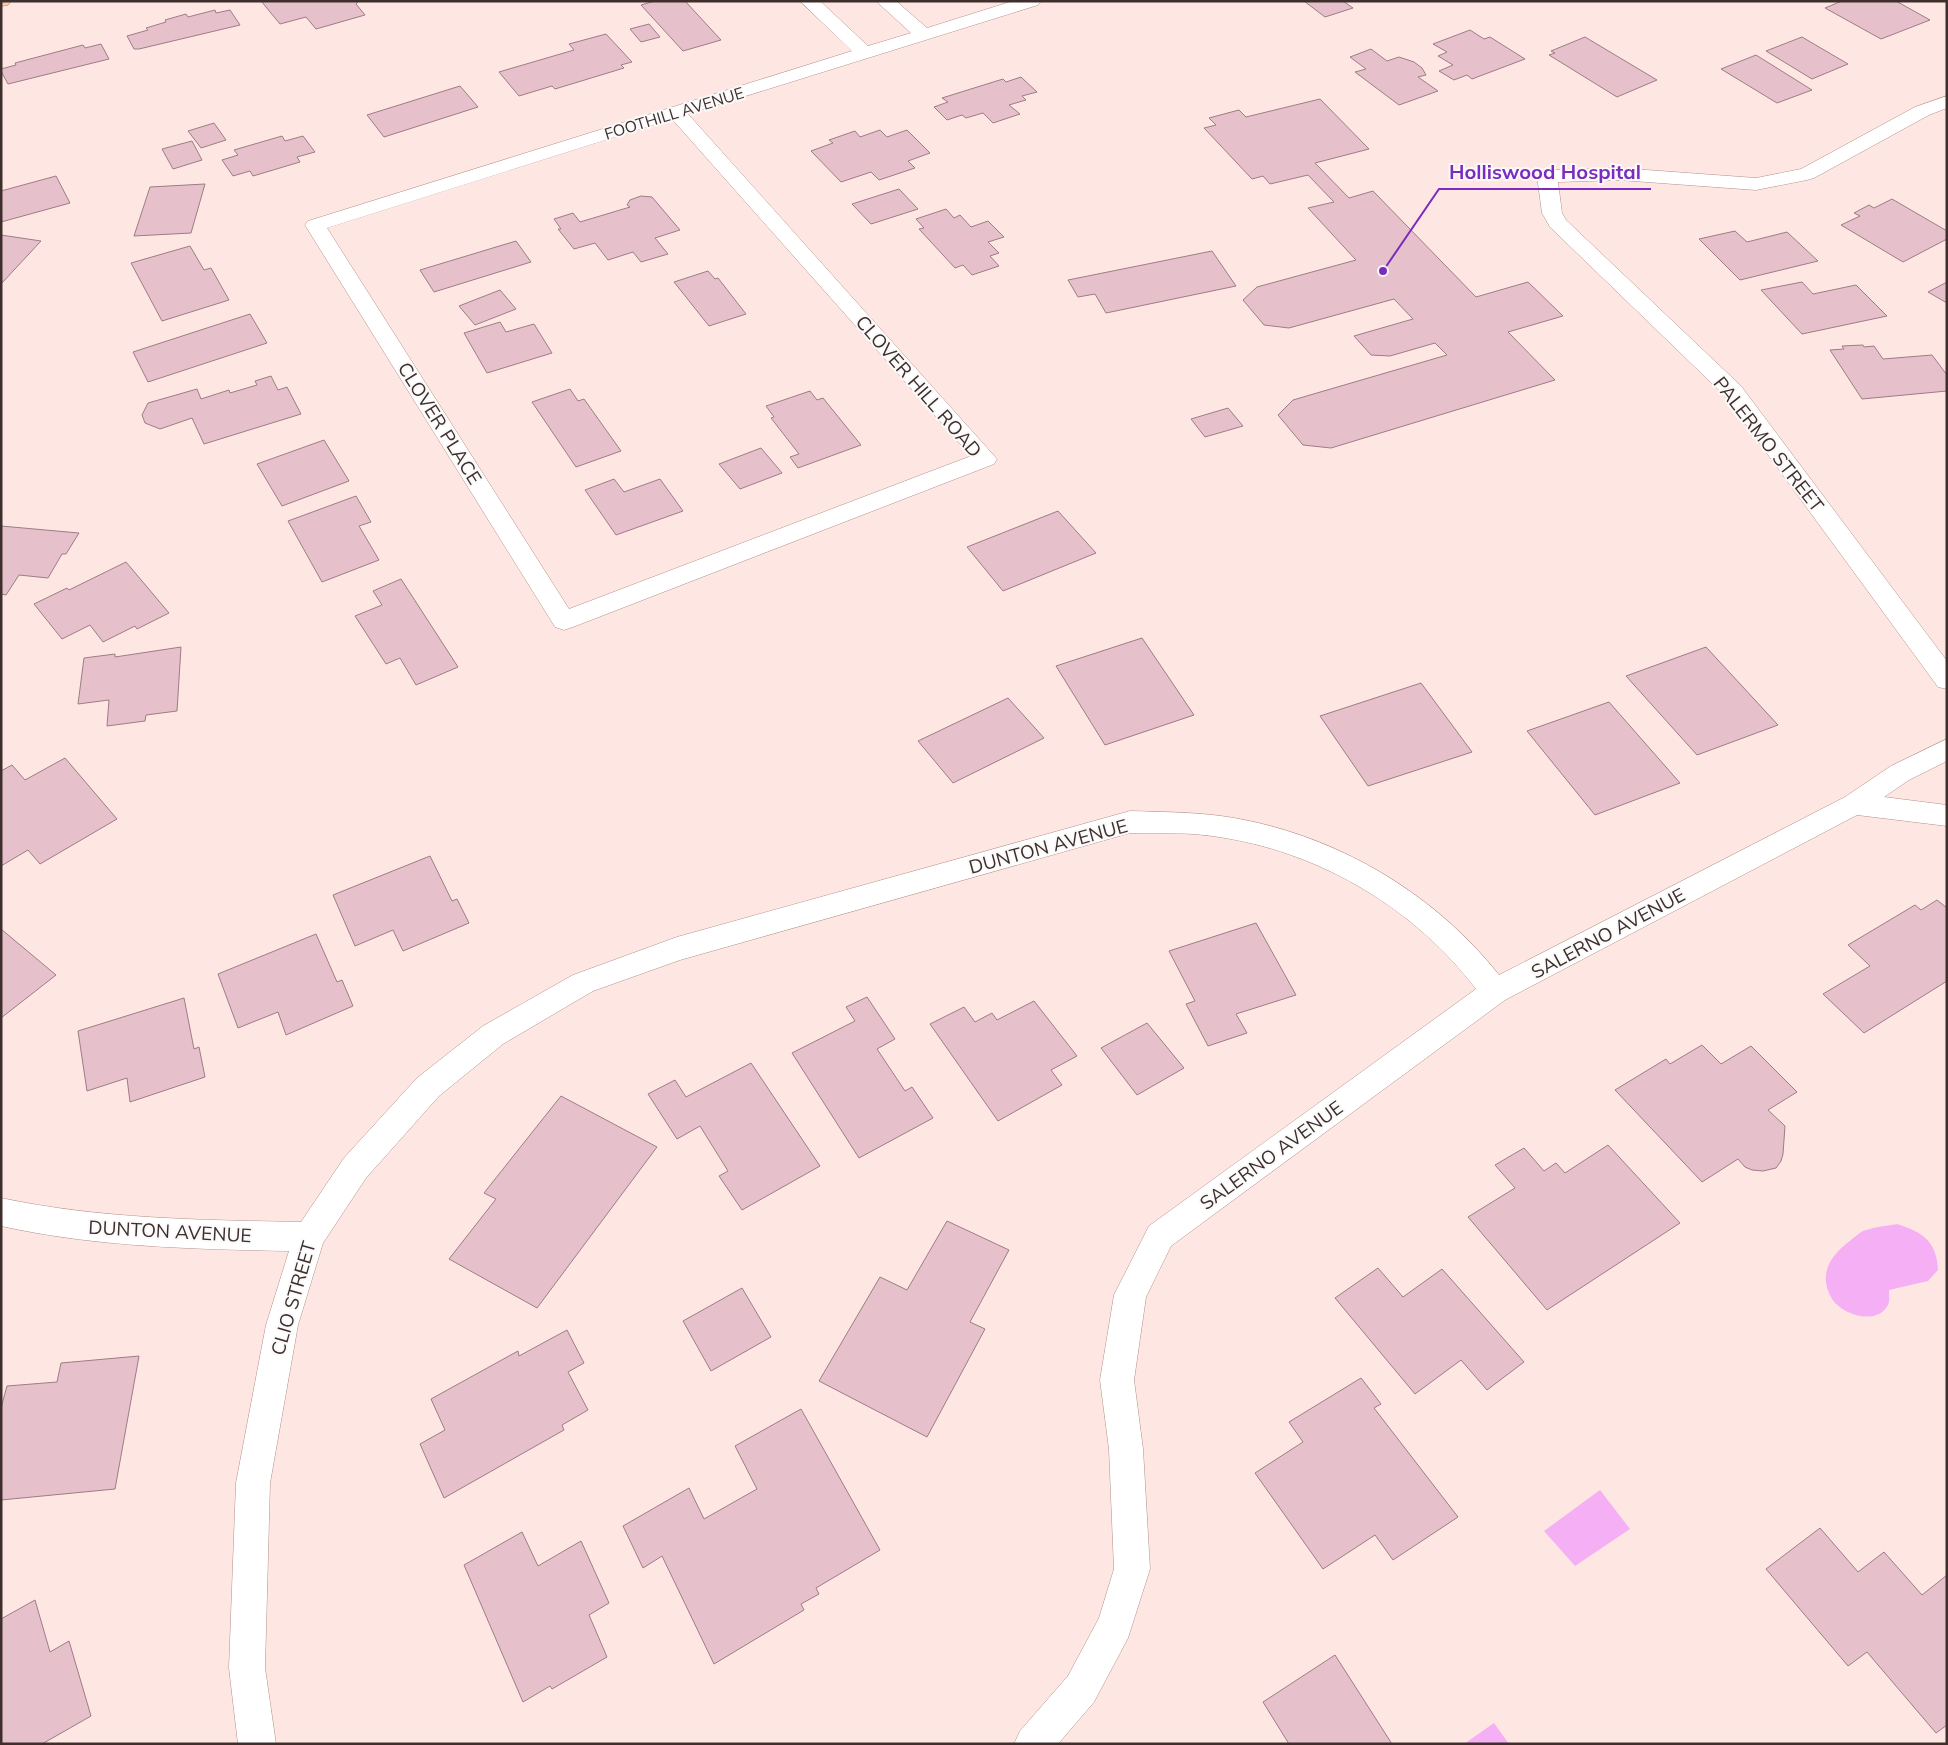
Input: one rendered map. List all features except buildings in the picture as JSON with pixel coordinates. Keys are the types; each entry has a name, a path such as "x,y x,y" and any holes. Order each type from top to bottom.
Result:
{"street":[{"path":"809,1 866,54"},
{"path":"885,1 923,34"},
{"name":"FOOTHILL AVENUE","path":"315,225 1032,1"},
{"path":"1922,111 1947,102"},
{"path":"1922,111 1947,116"},
{"name":"PALERMO STREET","path":"1922,111 1807,174 1756,184 1619,174 1547,176 1552,213 1557,223 1734,392 1947,680"},
{"name":"CLOVER HILL ROAD","path":"564,622 986,459 676,112"},
{"name":"CLOVER PLACE","path":"315,225 564,622"},
{"name":"SALERNO AVENUE","path":"1033,1744 1081,1689 1115,1625 1132,1570 1126,1449 1117,1380 1130,1295 1160,1236 1495,991 1854,804 1900,773 1947,749"},
{"path":"1854,804 1947,816"},
{"name":"DUNTON AVENUE","path":"677,950 1130,822 1179,822 1237,829 1302,847 1364,876 1409,904 1454,943 1495,991"},
{"name":"CLIO STREET","path":"257,1744 247,1668 253,1483 282,1325 309,1237 355,1168 428,1087 492,1035 583,983 677,950"},
{"name":"DUNTON AVENUE","path":"1,1212 28,1218 116,1231 309,1237"}],"shaded area":[{"path":"1897,1224 1914,1231 1927,1240 1935,1252 1938,1270 1928,1281 1889,1290 1888,1305 1876,1315 1860,1316 1843,1310 1832,1299 1826,1281 1826,1273 1832,1259 1837,1252 1863,1231"},
{"path":"1600,1490 1630,1529 1575,1566 1544,1531"},
{"path":"1494,1723 1509,1744 1464,1744"}],"place":[{"name":"Holliswood Hospital","path":"1383,271"}]}
